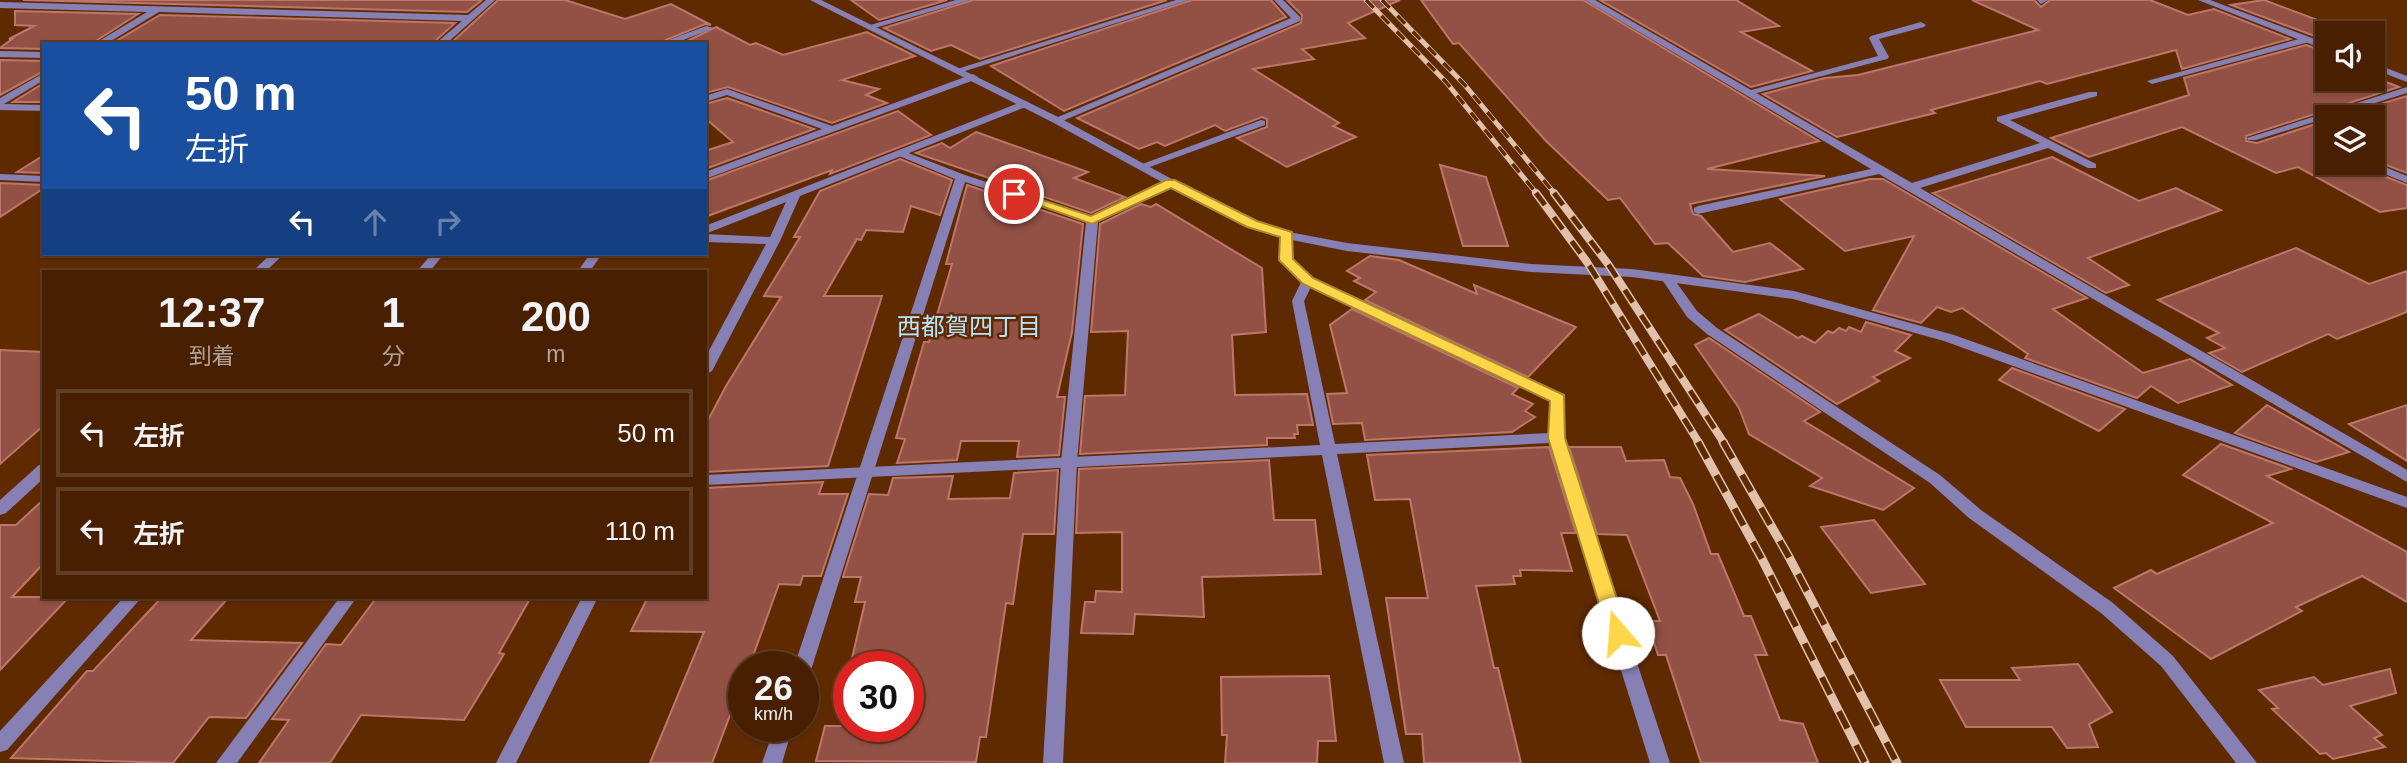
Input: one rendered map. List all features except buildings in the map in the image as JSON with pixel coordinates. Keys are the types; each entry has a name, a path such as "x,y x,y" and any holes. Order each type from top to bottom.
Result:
{"street":[{"path":"102,42 173,0"},
{"path":"442,42 491,0"},
{"path":"814,0 973,77 1252,224 1287,235 1347,247 1531,268 1667,278 1794,295 1949,338 2407,503"},
{"path":"872,26 966,0"},
{"path":"959,70 1185,0"},
{"path":"1056,120 1297,19 1278,0"},
{"path":"1590,0 2405,474"},
{"path":"2202,0 2315,43"},
{"path":"0,5 470,18"},
{"path":"1749,92 1884,57 1874,38 1921,25"},
{"path":"669,42 709,28"},
{"path":"2152,81 2306,40"},
{"path":"0,54 42,55"},
{"path":"2385,71 2407,79"},
{"path":"0,104 42,77"},
{"path":"707,175 973,77"},
{"path":"2252,138 2407,90"},
{"path":"707,98 727,92 831,129"},
{"path":"2092,166 2001,119 2093,94"},
{"path":"0,104 42,108"},
{"path":"707,229 1024,104"},
{"path":"1143,166 1261,123"},
{"path":"1911,187 2049,144"},
{"path":"903,153 961,177 1092,220 1171,183"},
{"path":"1698,210 1883,170"},
{"path":"2385,171 2407,180"},
{"path":"2378,181 2395,175"},
{"path":"0,177 42,179"},
{"path":"808,651 961,177"},
{"path":"0,187 15,178"},
{"path":"707,367 774,241 795,195"},
{"path":"1053,763 1069,463 1092,220"},
{"path":"1287,235 1286,260 1308,281 1558,398 1556,438 1660,763"},
{"path":"707,238 774,241"},
{"path":"260,270 276,256"},
{"path":"423,270 436,256"},
{"path":"1667,278 1692,314 1713,331 1935,479 1975,514 2107,608 2166,662 2247,763"},
{"path":"1308,281 1298,301 1394,763"},
{"path":"707,480 1556,438"},
{"path":"0,509 36,483"},
{"path":"0,744 132,599"},
{"path":"226,763 348,599"},
{"path":"506,763 589,599"},
{"path":"772,763 779,742"}],"railway":[{"path":"1366,0 1446,82 1537,194"},
{"path":"1382,0 1464,84 1555,194"},
{"path":"1536,193 1587,262 1699,443"},
{"path":"1554,193 1608,264 1724,443"},
{"path":"1698,442 1762,559 1865,763"},
{"path":"1723,442 1789,557 1897,763"}],"district":[{"name":"西都賀四丁目","path":"969,326"}],"route":[{"path":"1014,194 1092,220 1171,183 1252,224 1287,235 1286,260 1308,281 1558,398 1556,438 1618,633"}]}
